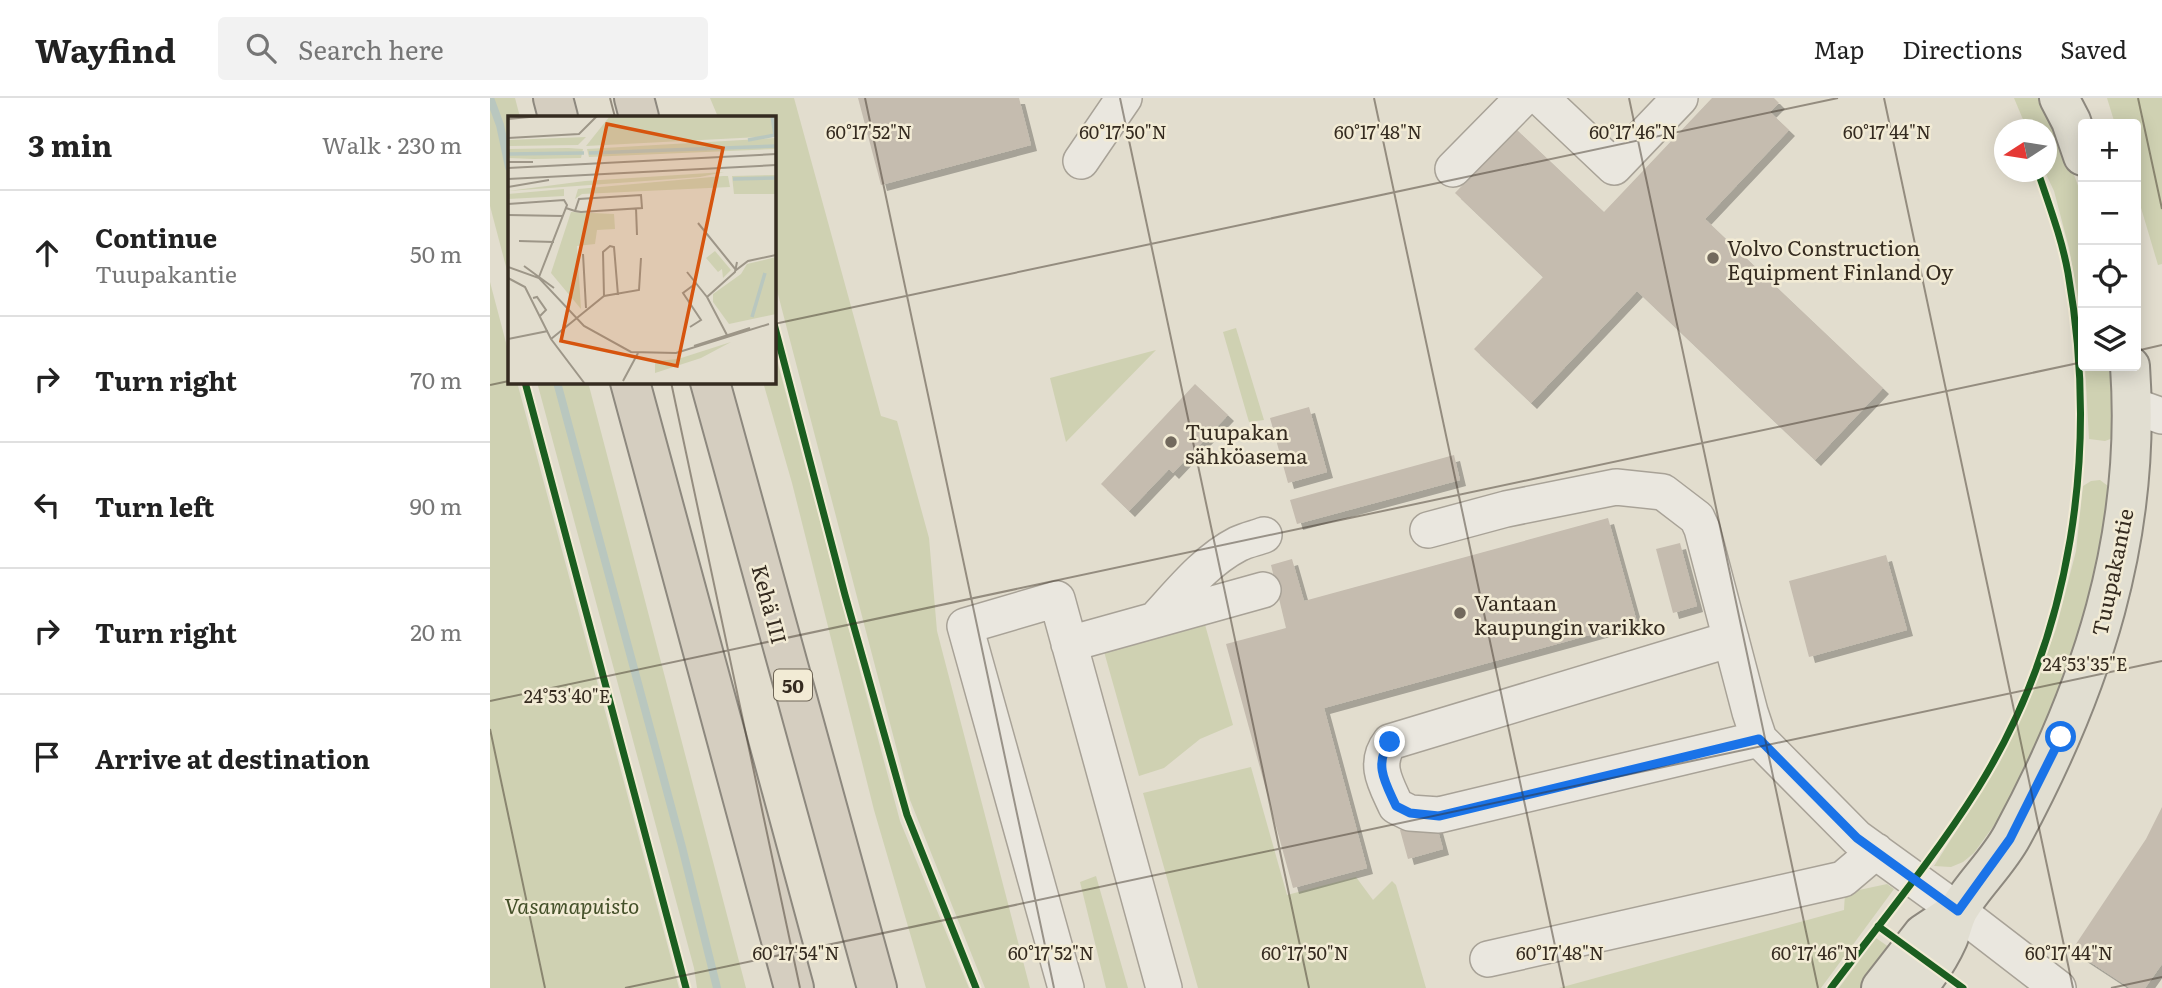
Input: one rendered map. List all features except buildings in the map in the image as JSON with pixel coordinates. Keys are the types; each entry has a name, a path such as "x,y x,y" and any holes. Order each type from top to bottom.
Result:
{"highway":[{"path":"553,98 558,116"},
{"path":"634,98 639,116"},
{"path":"630,383 794,988"},
{"name":"Kehä III","path":"710,383 877,988"},
{"path":"759,862 786,988"}],"main road":[{"path":"2059,98 2078,141"},
{"name":"Tuupakantie","path":"1917,988 1934,966 1958,911 2010,839 2061,737 2087,674 2106,612 2123,533 2131,457 2147,410 2132,371"},
{"name":"Tuupakantie","path":"1881,988 1923,934 1958,911"}],"street":[{"path":"1081,161 1124,98"},
{"path":"1453,169 1523,98"},
{"path":"1541,98 1614,167 1680,98"},
{"path":"1428,530 1506,509 1616,487 1663,492 1697,519 1702,528 1759,739 1857,838 2058,988"},
{"path":"1155,620 1188,583 1217,559 1238,545 1265,534"},
{"path":"1069,644 1264,590"},
{"path":"1066,988 965,626 1057,599 1164,988"},
{"path":"1731,639 1390,742 1382,752 1382,776 1396,806 1410,813 1439,816 1759,739"},
{"path":"1488,959 1843,879 1876,851"}],"green space":[{"path":"490,98 515,98 520,116 508,116 508,274 490,206"},
{"path":"710,98 794,98 881,416 897,421 929,538 937,631 1030,988 985,988 910,800 775,283 775,116 718,116"},
{"path":"2014,98 2040,98 2051,119 2023,119"},
{"path":"2107,98 2162,98 2162,264 2158,265 2141,208 2141,119 2113,119"},
{"path":"2057,131 2078,186 2078,298 2069,248 2050,182 2057,182"},
{"name":"Vasamapuisto","path":"490,282 508,350 508,383 517,383 679,988 490,988"},
{"path":"1236,328 1264,420 1249,422 1223,332"},
{"path":"1156,350 1066,442 1050,378"},
{"path":"775,353 900,821 969,988 926,988 874,810 792,483 763,383 775,383"},
{"path":"2085,371 2114,371 2113,438 2105,441 2089,439"},
{"path":"537,383 588,383 746,988 697,988 694,968"},
{"path":"2100,480 2112,489 2090,617 2034,756 2000,817 1974,853 1951,867 1934,866 2000,762 2030,698 2056,629 2076,551 2083,486"},
{"path":"1204,621 1233,725 1200,739 1164,768 1139,776 1103,648"},
{"path":"1251,767 1287,895 1356,877 1373,900 1392,881 1396,885 1426,988 1198,988 1143,793"},
{"path":"1096,876 1128,988 1106,988 1080,882"},
{"path":"1887,884 1894,889 1821,988 1559,988 1844,910 1845,893"},
{"path":"1876,938 1896,952 1869,988 1839,988"}],"waterway":[{"path":"490,98 500,125 508,162"},
{"path":"557,383 682,847 717,988"}],"cycle path":[{"path":"1831,988 1925,865 1978,788 2010,729 2036,668 2056,604 2070,539 2078,473 2080,406 2077,339 2068,273 2041,182"},
{"path":"775,328 845,595 907,815 976,988"},
{"path":"525,383 686,988"},
{"path":"1878,926 1963,988"}],"place":[{"name":"Volvo Construction Equipment Finland Oy","path":"1713,258"},
{"name":"Tuupakan sähköasema","path":"1171,442"},
{"name":"Vantaan kaupungin varikko","path":"1460,613"}],"route":[{"path":"1390,742 1382,752 1382,776 1396,806 1410,813 1439,816 1759,739 1857,838 1958,911 2010,839 2061,737"}]}
